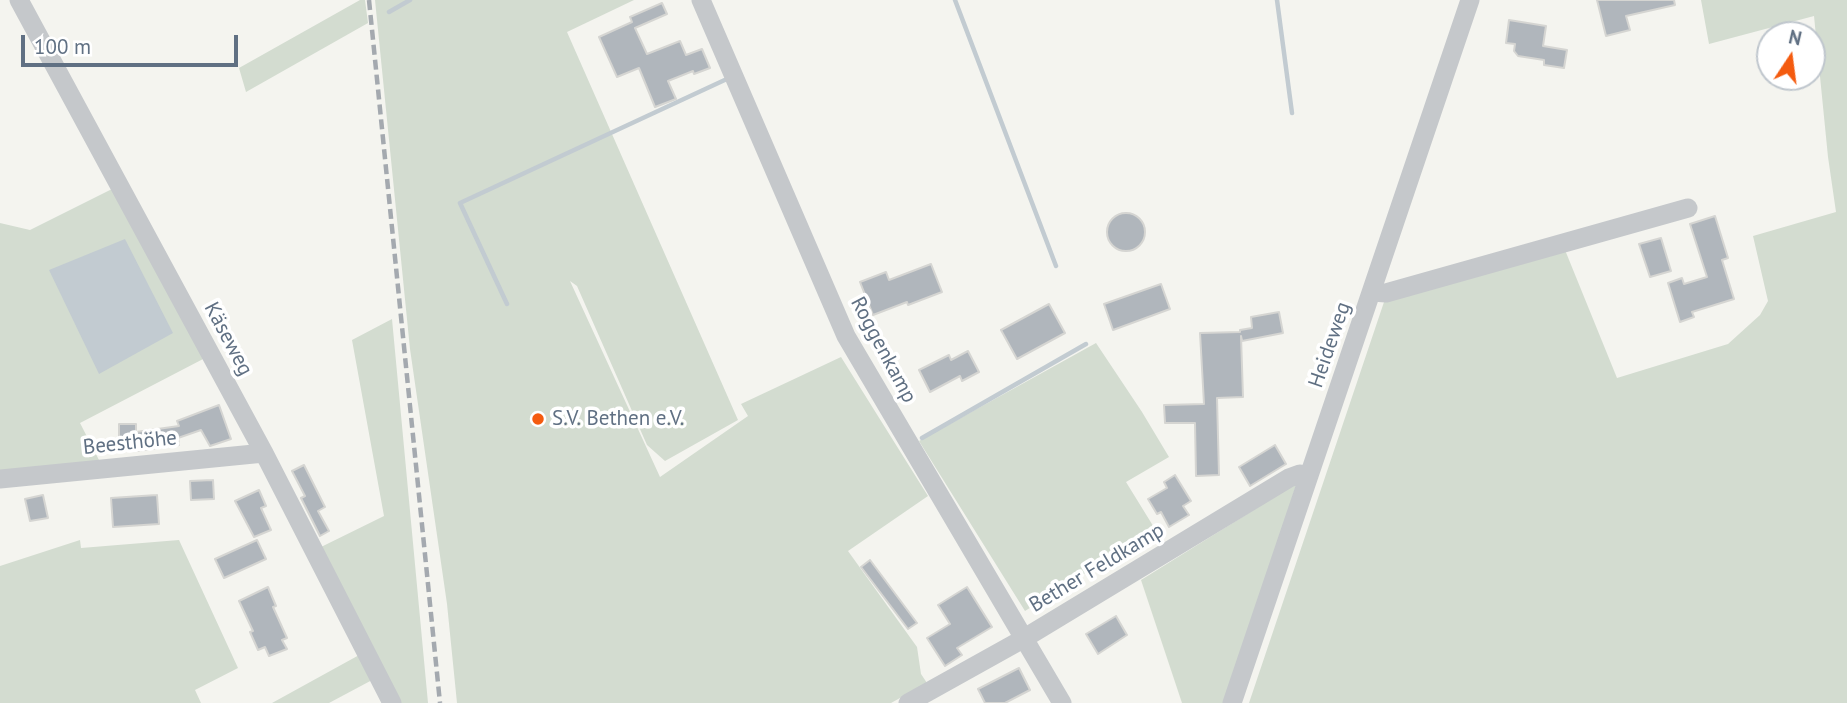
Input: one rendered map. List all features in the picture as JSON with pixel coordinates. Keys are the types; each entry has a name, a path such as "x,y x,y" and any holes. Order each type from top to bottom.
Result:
{"street":[{"name":"Käseweg","path":"19,0 264,453 392,703"},
{"name":"Roggenkamp","path":"701,0 846,336 1062,703"},
{"name":"Heideweg","path":"1232,703 1470,0"},
{"path":"1372,292 1386,293 1688,208"},
{"name":"Beesthöhe","path":"0,479 264,453"},
{"name":"Bether Feldkamp","path":"908,703 1023,639 1289,478 1300,474 1309,476"}],"shaded area":[{"path":"360,0 365,0 368,23 246,92 239,68"},
{"path":"375,0 634,0 567,32 738,420 665,461 647,445 577,286 570,281 660,477 748,416 741,404 841,357 928,496 848,551 917,647 921,674 927,683 891,703 457,703 447,604 410,349"},
{"path":"1701,0 1847,0 1847,703 1249,703 1384,302 1565,250 1617,378 1728,344 1760,315 1768,301 1753,236 1836,212 1821,91 1826,91 1826,21 1814,21 1814,16 1795,21 1756,21 1756,31 1709,44"},
{"path":"116,187 205,358 80,423 100,462 0,471 0,223 30,230"},
{"path":"125,239 173,333 99,374 49,270"},
{"path":"392,319 428,703 400,703 321,547 384,516 352,340"},
{"path":"1096,343 1169,457 1126,482 1155,529 1025,611 919,441"},
{"path":"1297,483 1224,703 1182,703 1141,580"},
{"path":"80,540 81,548 179,540 238,668 195,690 201,703 0,703 0,566"},
{"path":"361,654 374,679 329,703 272,703"}],"building":[{"path":"1597,0 1674,0 1675,5 1626,16 1630,30 1606,36"},
{"path":"662,3 667,14 635,28 647,54 680,41 686,55 702,49 710,68 694,74 693,71 668,81 676,99 655,107 639,68 617,77 599,37 632,22 630,17"},
{"path":"1509,20 1546,26 1543,46 1567,50 1564,68 1544,65 1544,60 1518,56 1514,51 1515,44 1506,43"},
{"path":"1126,213 1140,218 1145,232 1140,246 1126,251 1112,246 1107,232 1112,218"},
{"path":"1715,216 1728,258 1722,260 1734,299 1692,312 1694,317 1680,322 1668,283 1682,278 1684,284 1707,277 1690,224"},
{"path":"1661,238 1671,271 1650,277 1639,244"},
{"path":"931,264 942,292 873,315 860,282 886,272 889,280"},
{"path":"1161,284 1170,309 1113,330 1104,304"},
{"path":"1049,304 1065,333 1017,359 1001,330"},
{"path":"1279,312 1283,333 1242,341 1241,336 1243,397 1217,398 1219,475 1196,476 1195,423 1165,423 1164,405 1204,404 1200,333 1240,332 1252,328 1251,317"},
{"path":"968,351 979,372 962,381 960,376 930,392 919,370 949,355 951,360"},
{"path":"219,405 231,439 210,446 201,430 178,438 179,445 119,451 119,424 136,424 136,432 179,426 177,421"},
{"path":"1275,445 1286,464 1250,486 1239,467"},
{"path":"304,465 325,507 318,511 329,531 320,536 301,498 305,496 292,471"},
{"path":"1175,475 1191,501 1183,506 1189,515 1169,527 1161,512 1157,514 1148,499 1167,488 1164,482"},
{"path":"213,480 214,499 191,500 190,481"},
{"path":"259,490 266,506 261,508 271,530 254,537 235,501"},
{"path":"43,495 48,518 30,521 25,499"},
{"path":"157,495 159,524 113,527 111,498"},
{"path":"257,540 266,559 224,578 215,559"},
{"path":"870,560 917,623 908,629 861,567"},
{"path":"268,587 276,606 273,607 287,638 282,640 287,649 269,656 265,647 258,650 250,632 253,631 239,601"},
{"path":"967,587 992,627 957,648 962,655 945,666 927,638 950,624 938,605"},
{"path":"1116,616 1127,635 1098,654 1086,634"},
{"path":"1019,668 1030,690 1005,703 985,703 978,689"}],"waterway":[{"path":"389,12 410,0"},
{"path":"955,0 1056,266"},
{"path":"1277,0 1292,113"},
{"path":"507,304 460,203 729,78"},
{"path":"922,438 1086,344"}],"railway":[{"path":"369,0 440,703"}],"place":[{"name":"S.V. Bethen e.V.","path":"538,419"}]}
